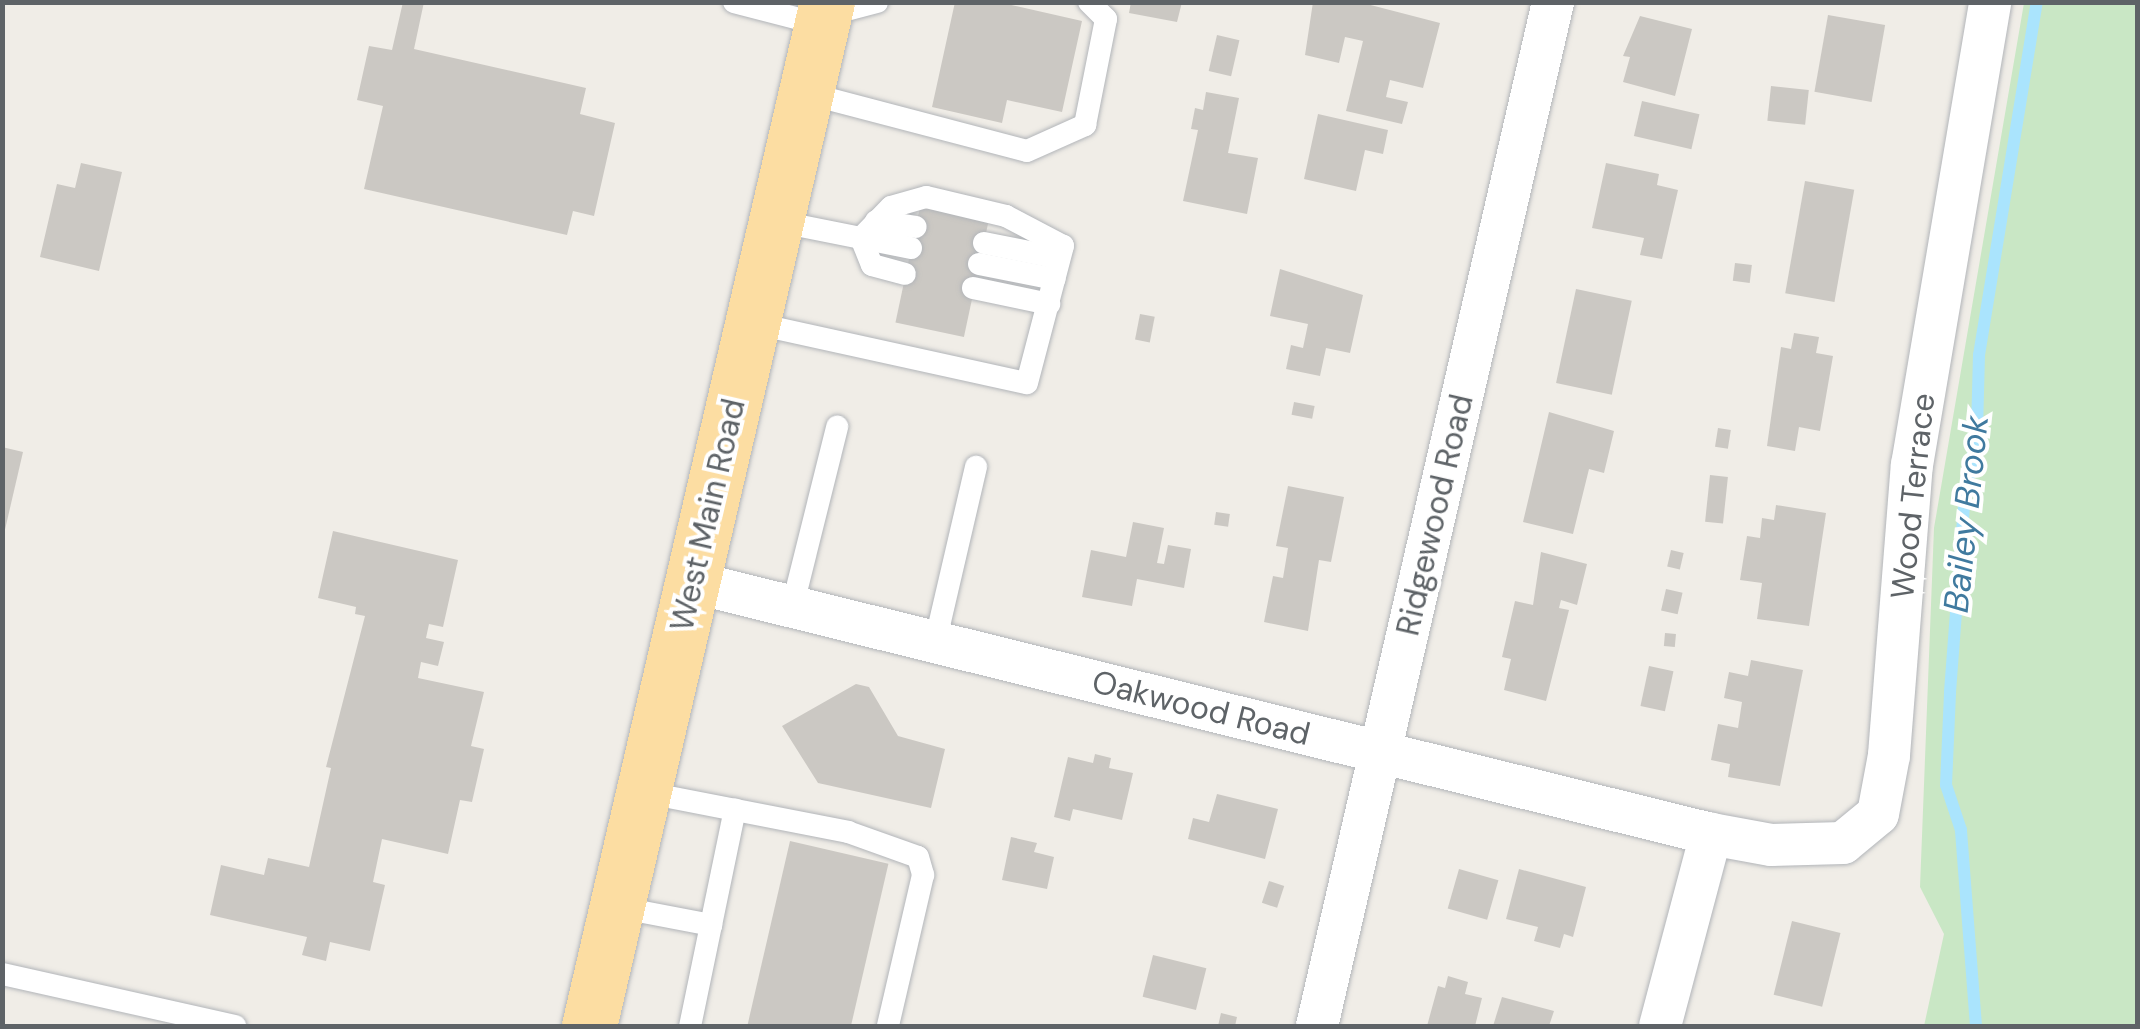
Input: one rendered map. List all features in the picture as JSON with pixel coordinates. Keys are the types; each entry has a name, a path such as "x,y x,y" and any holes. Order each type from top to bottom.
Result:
{"highway":[{"name":"West Main Road","path":"589,1026 824,14"}],"street":[{"name":"Ridgewood Road","path":"1318,1026 1552,2"},
{"name":"Wood Terrace","path":"1711,834 1820,846 1843,843 1878,814 1889,755 1912,465 1990,2"},
{"name":"Oakwood Road","path":"692,582 1711,834"},
{"path":"1660,1026 1711,834"}],"lane":[{"path":"734,2 824,14 877,2"},
{"path":"806,93 1027,151 1085,124 1106,19 1090,2"},
{"path":"753,323 1018,385 1032,380 1062,246 1006,216 926,197 909,197 868,229"},
{"path":"776,221 868,229 913,238"},
{"path":"868,229 872,266 905,274"},
{"path":"982,253 1057,269"},
{"path":"974,288 1049,304"},
{"path":"792,608 837,427"},
{"path":"935,643 976,467"},
{"path":"643,792 848,832 918,857 923,875 888,1026"},
{"path":"690,1026 734,810"},
{"path":"617,907 710,926"},
{"path":"2,974 235,1026"}],"green space":[{"path":"2024,3 2137,3 2137,1026 1924,1026 1944,934 1920,887 1934,528"}],"building":[{"path":"403,2 424,2 414,49 586,88 580,114 615,123 594,216 573,211 567,235 364,189 383,106 357,100 369,46 392,50"},
{"path":"955,2 998,2 1082,21 1062,112 1007,100 1002,123 932,107"},
{"path":"1131,2 1182,2 1177,22 1129,13"},
{"path":"1313,2 1359,2 1440,23 1423,88 1390,80 1386,97 1408,102 1402,124 1346,111 1363,41 1345,37 1339,63 1305,55"},
{"path":"1828,15 1885,25 1872,102 1814,92"},
{"path":"1640,16 1692,29 1675,96 1623,82 1630,57 1623,56"},
{"path":"1217,35 1239,40 1231,76 1209,71"},
{"path":"1771,86 1809,90 1805,125 1767,121"},
{"path":"1206,92 1239,98 1228,153 1258,158 1247,214 1183,201 1198,130 1191,129 1195,108 1203,110"},
{"path":"1642,101 1699,114 1691,149 1634,136"},
{"path":"1318,114 1388,130 1383,154 1365,150 1356,191 1304,179"},
{"path":"81,163 122,172 99,271 40,257 57,184 75,188"},
{"path":"1606,163 1659,174 1657,185 1678,190 1662,259 1640,255 1644,238 1592,228"},
{"path":"1805,181 1854,190 1834,302 1785,293"},
{"path":"920,207 988,222 964,337 895,322"},
{"path":"1735,263 1752,265 1750,283 1733,281"},
{"path":"1280,269 1363,295 1350,353 1326,348 1320,376 1286,369 1291,345 1303,348 1308,324 1270,316"},
{"path":"1576,289 1632,301 1612,395 1556,383"},
{"path":"1140,314 1155,317 1150,342 1135,340"},
{"path":"1794,333 1819,337 1816,353 1833,356 1820,431 1799,427 1795,451 1767,446 1781,347 1791,349"},
{"path":"1294,402 1315,406 1312,419 1292,415"},
{"path":"1549,412 1614,431 1604,473 1589,469 1573,534 1523,522"},
{"path":"1718,428 1731,430 1728,449 1715,447"},
{"path":"2,447 23,452 4,534 2,534"},
{"path":"1710,475 1728,477 1723,524 1705,522"},
{"path":"1288,486 1344,497 1331,562 1319,560 1308,631 1264,622 1273,576 1283,578 1288,548 1276,546"},
{"path":"1776,505 1826,513 1809,626 1757,619 1762,583 1740,580 1747,536 1760,538 1762,518 1774,520"},
{"path":"1216,512 1230,514 1228,527 1214,525"},
{"path":"1133,522 1164,528 1157,563 1164,564 1168,545 1191,549 1184,588 1137,579 1132,606 1082,597 1091,550 1126,557"},
{"path":"333,531 458,560 443,627 429,624 426,638 444,642 438,666 421,662 418,678 484,692 471,746 484,749 472,802 460,800 448,854 382,839 373,882 385,885 370,951 330,942 326,961 302,955 307,937 210,915 221,865 264,875 268,858 309,867 331,768 326,767 365,616 355,614 356,607 318,598"},
{"path":"1671,550 1684,553 1680,569 1667,567"},
{"path":"1541,552 1587,564 1577,605 1561,600 1559,608 1569,610 1546,701 1504,690 1511,659 1502,657 1515,601 1533,605"},
{"path":"1666,589 1683,593 1678,614 1661,610"},
{"path":"1665,633 1676,634 1675,647 1664,646"},
{"path":"1751,660 1803,670 1780,786 1728,777 1730,764 1711,760 1718,724 1738,728 1742,702 1724,698 1729,672 1748,676"},
{"path":"1649,666 1673,671 1665,711 1640,706"},
{"path":"856,684 869,687 898,736 945,749 931,808 818,783 782,726"},
{"path":"1095,754 1111,758 1109,768 1133,773 1122,820 1073,809 1070,821 1054,817 1068,757 1093,763"},
{"path":"1217,794 1278,809 1265,859 1188,839 1193,818 1209,822"},
{"path":"1011,837 1037,843 1034,852 1054,857 1047,889 1002,880"},
{"path":"790,841 888,864 851,1026 747,1026"},
{"path":"1459,869 1498,880 1487,920 1448,908"},
{"path":"1519,869 1586,887 1573,937 1564,934 1560,948 1534,941 1538,927 1506,919"},
{"path":"1269,881 1284,886 1277,908 1262,903"},
{"path":"1792,921 1841,933 1822,1007 1774,995"},
{"path":"1153,955 1206,968 1196,1010 1143,997"},
{"path":"1448,976 1468,982 1465,994 1482,998 1475,1026 1427,1026 1438,986 1445,988"},
{"path":"1502,997 1554,1011 1549,1026 1493,1026"},
{"path":"1221,1013 1237,1017 1235,1026 1218,1026"}],"waterway":[{"name":"Bailey Brook","path":"1976,1026 1961,830 1946,785 1950,692 1964,504 1977,431 1979,355 2037,2"}]}
